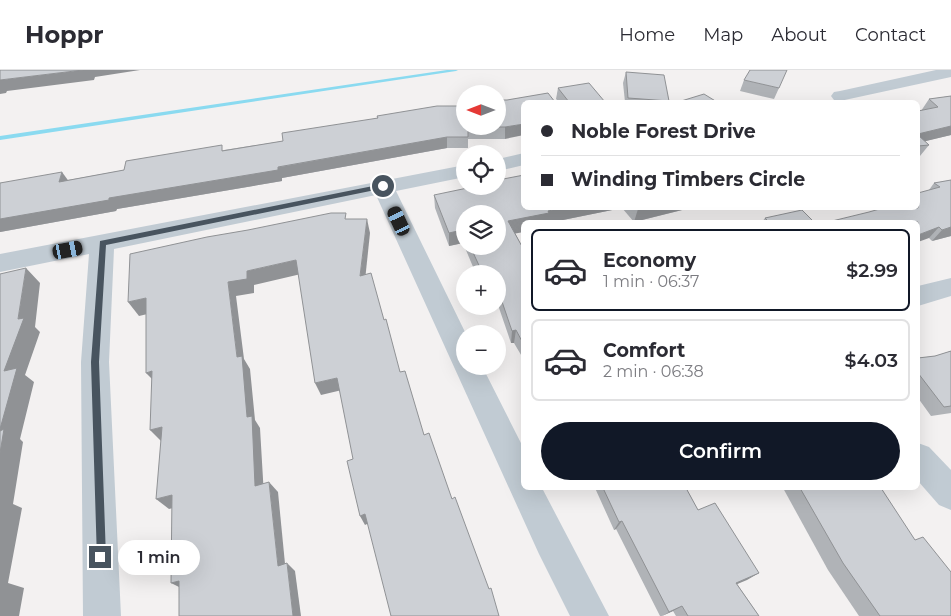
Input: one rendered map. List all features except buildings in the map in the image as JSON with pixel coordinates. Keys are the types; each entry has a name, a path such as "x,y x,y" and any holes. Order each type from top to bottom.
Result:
{"street":[{"path":"840,96 951,72"},
{"path":"506,163 521,160"},
{"path":"0,263 456,173"},
{"path":"383,186 456,341"},
{"path":"102,243 95,362 102,616"},
{"path":"920,295 951,287"},
{"path":"472,375 521,480"},
{"path":"920,460 951,494"},
{"path":"526,490 590,616"}],"waterway":[{"path":"0,138 456,70"}],"route":[{"path":"100,557 95,362 102,243 383,186"}]}
